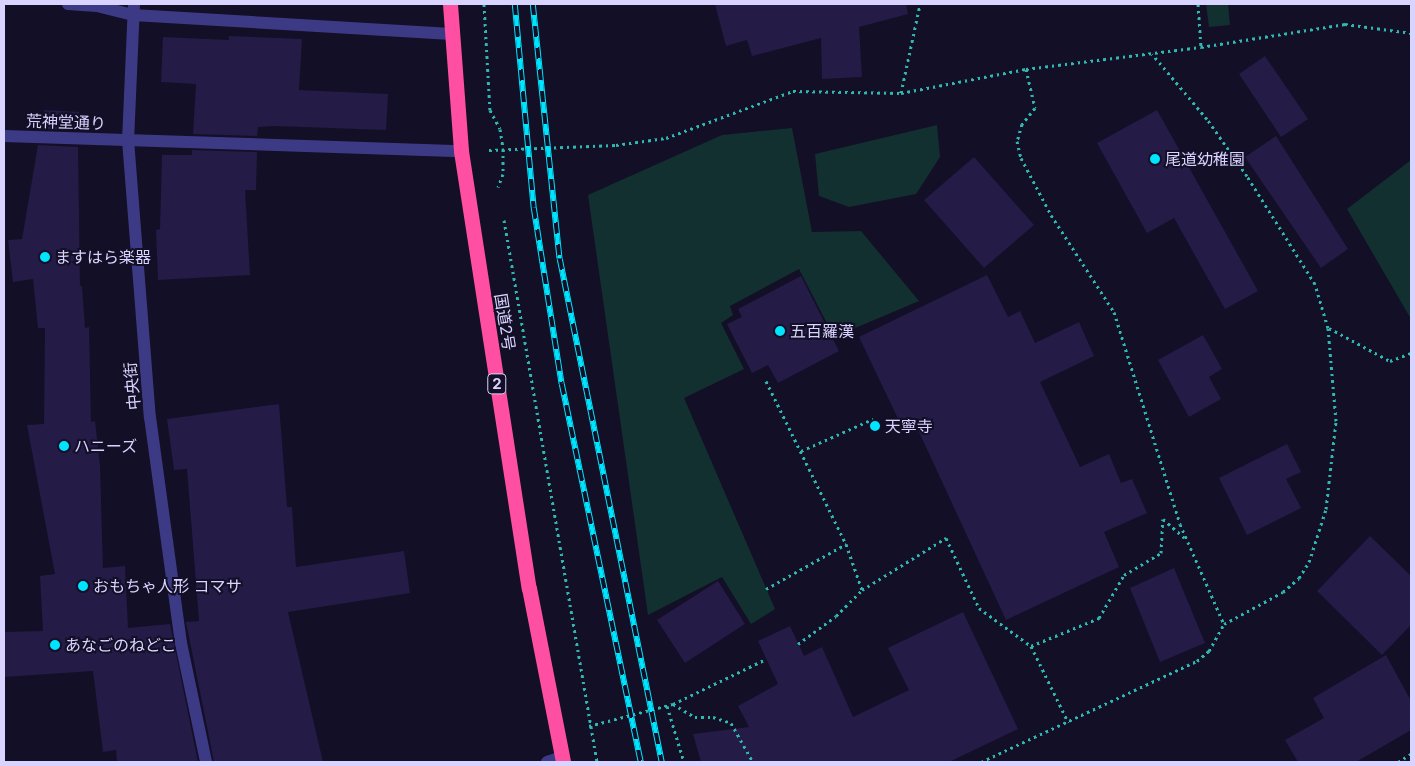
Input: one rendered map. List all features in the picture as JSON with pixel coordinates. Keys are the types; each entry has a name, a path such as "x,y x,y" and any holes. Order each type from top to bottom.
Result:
{"highway":[{"name":"国道2号","path":"450,4 461,151 529,588 562,759"}],"street":[{"path":"68,4 452,34"},
{"name":"中央街","path":"133,9 128,140 150,417 181,643 206,762"},
{"name":"荒神堂通り","path":"4,136 461,151"},
{"path":"547,762 562,759"}],"path":[{"path":"484,4 490,110 500,128 503,149 500,195"},
{"path":"902,93 920,4"},
{"path":"1198,4 1201,47"},
{"path":"461,151 616,145 666,138 792,91 902,93 1026,69 1201,47 1345,24 1411,33"},
{"path":"981,762 1197,661 1209,651 1224,624 1283,592 1299,578 1309,562 1326,509 1335,457 1336,421 1328,328 1315,284 1288,237 1206,119 1151,54"},
{"path":"1026,69 1035,108 1022,124 1017,141 1021,158 1051,215 1114,312 1187,540 1224,624"},
{"path":"503,215 589,726 597,762"},
{"path":"1328,328 1390,361 1411,353"},
{"path":"766,381 846,544 862,590"},
{"path":"801,451 873,419"},
{"path":"1031,646 1099,618 1124,576 1161,553 1163,519 1187,540"},
{"path":"798,644 836,616 862,590 946,538 979,608 1031,646 1068,722"},
{"path":"766,589 846,544"},
{"path":"589,726 674,704 766,659"},
{"path":"674,704 695,717 712,717 731,723 753,762"},
{"path":"667,706 684,762"},
{"path":"1398,762 1411,754"}],"green space":[{"path":"1206,4 1228,4 1230,25 1209,27"},
{"path":"937,125 940,157 916,194 849,207 819,196 815,154"},
{"path":"792,128 812,232 861,231 919,301 834,337 799,269 730,306 733,315 721,323 744,369 684,398 775,609 751,624 722,577 648,615 588,195 722,135"},
{"path":"1411,160 1411,319 1347,209"}],"building":[{"path":"715,4 906,4 908,14 859,27 862,77 822,79 821,38 752,56 747,40 726,46"},
{"path":"229,36 302,39 299,90 388,94 386,130 274,126 258,127 257,136 193,134 196,84 161,82 163,37 229,40"},
{"path":"1265,56 1308,119 1281,137 1239,74"},
{"path":"44,110 79,112 79,130 41,129"},
{"path":"1157,110 1258,291 1225,309 1174,218 1147,233 1097,143"},
{"path":"1276,136 1348,249 1321,268 1245,157"},
{"path":"38,145 78,147 80,286 82,286 85,328 89,327 91,422 95,421 100,466 103,568 125,566 128,628 170,624 198,762 117,762 116,750 103,752 93,671 4,677 4,632 43,631 40,576 55,574 27,425 44,424 45,328 38,328 33,279 13,282 8,240 22,239"},
{"path":"192,150 257,152 256,190 245,190 250,275 158,280 156,230 160,229 162,155 192,155"},
{"path":"974,157 1034,225 984,268 924,200"},
{"path":"987,275 1008,317 1020,311 1035,343 1079,322 1094,356 1040,382 1080,467 1109,454 1121,483 1132,479 1147,513 1104,532 1119,567 1006,620 913,419 901,425 859,337"},
{"name":"五百羅漢","path":"801,276 839,351 778,383 768,365 752,373 727,324 742,317 738,309"},
{"path":"1203,335 1222,369 1209,377 1221,399 1189,417 1158,360"},
{"path":"279,404 287,507 292,507 296,567 404,551 410,593 288,612 323,762 214,762 186,622 199,621 187,469 174,470 167,419"},
{"path":"1287,444 1301,472 1286,479 1301,508 1247,535 1219,478"},
{"path":"1370,536 1411,576 1411,625 1382,655 1317,591"},
{"path":"1174,568 1205,643 1160,662 1130,588"},
{"path":"718,581 745,624 685,663 657,620"},
{"path":"963,612 1018,729 949,762 701,762 693,734 749,727 738,706 778,684 758,641 790,626 804,656 822,647 853,717 909,690 888,648"},
{"path":"1386,655 1411,701 1411,730 1356,762 1298,762 1285,740 1324,718 1313,698"}],"railway":[{"path":"515,4 534,208 562,384 641,762"},
{"path":"533,4 560,259 662,762"}],"place":[{"name":"尾道幼稚園","path":"1155,159"},
{"name":"ますはら楽器","path":"45,257"},
{"name":"五百羅漢","path":"780,331"},
{"name":"天寧寺","path":"875,426"},
{"name":"ハニーズ","path":"64,446"},
{"name":"おもちゃ人形 コマサ","path":"83,586"},
{"name":"あなごのねどこ","path":"55,645"}]}
